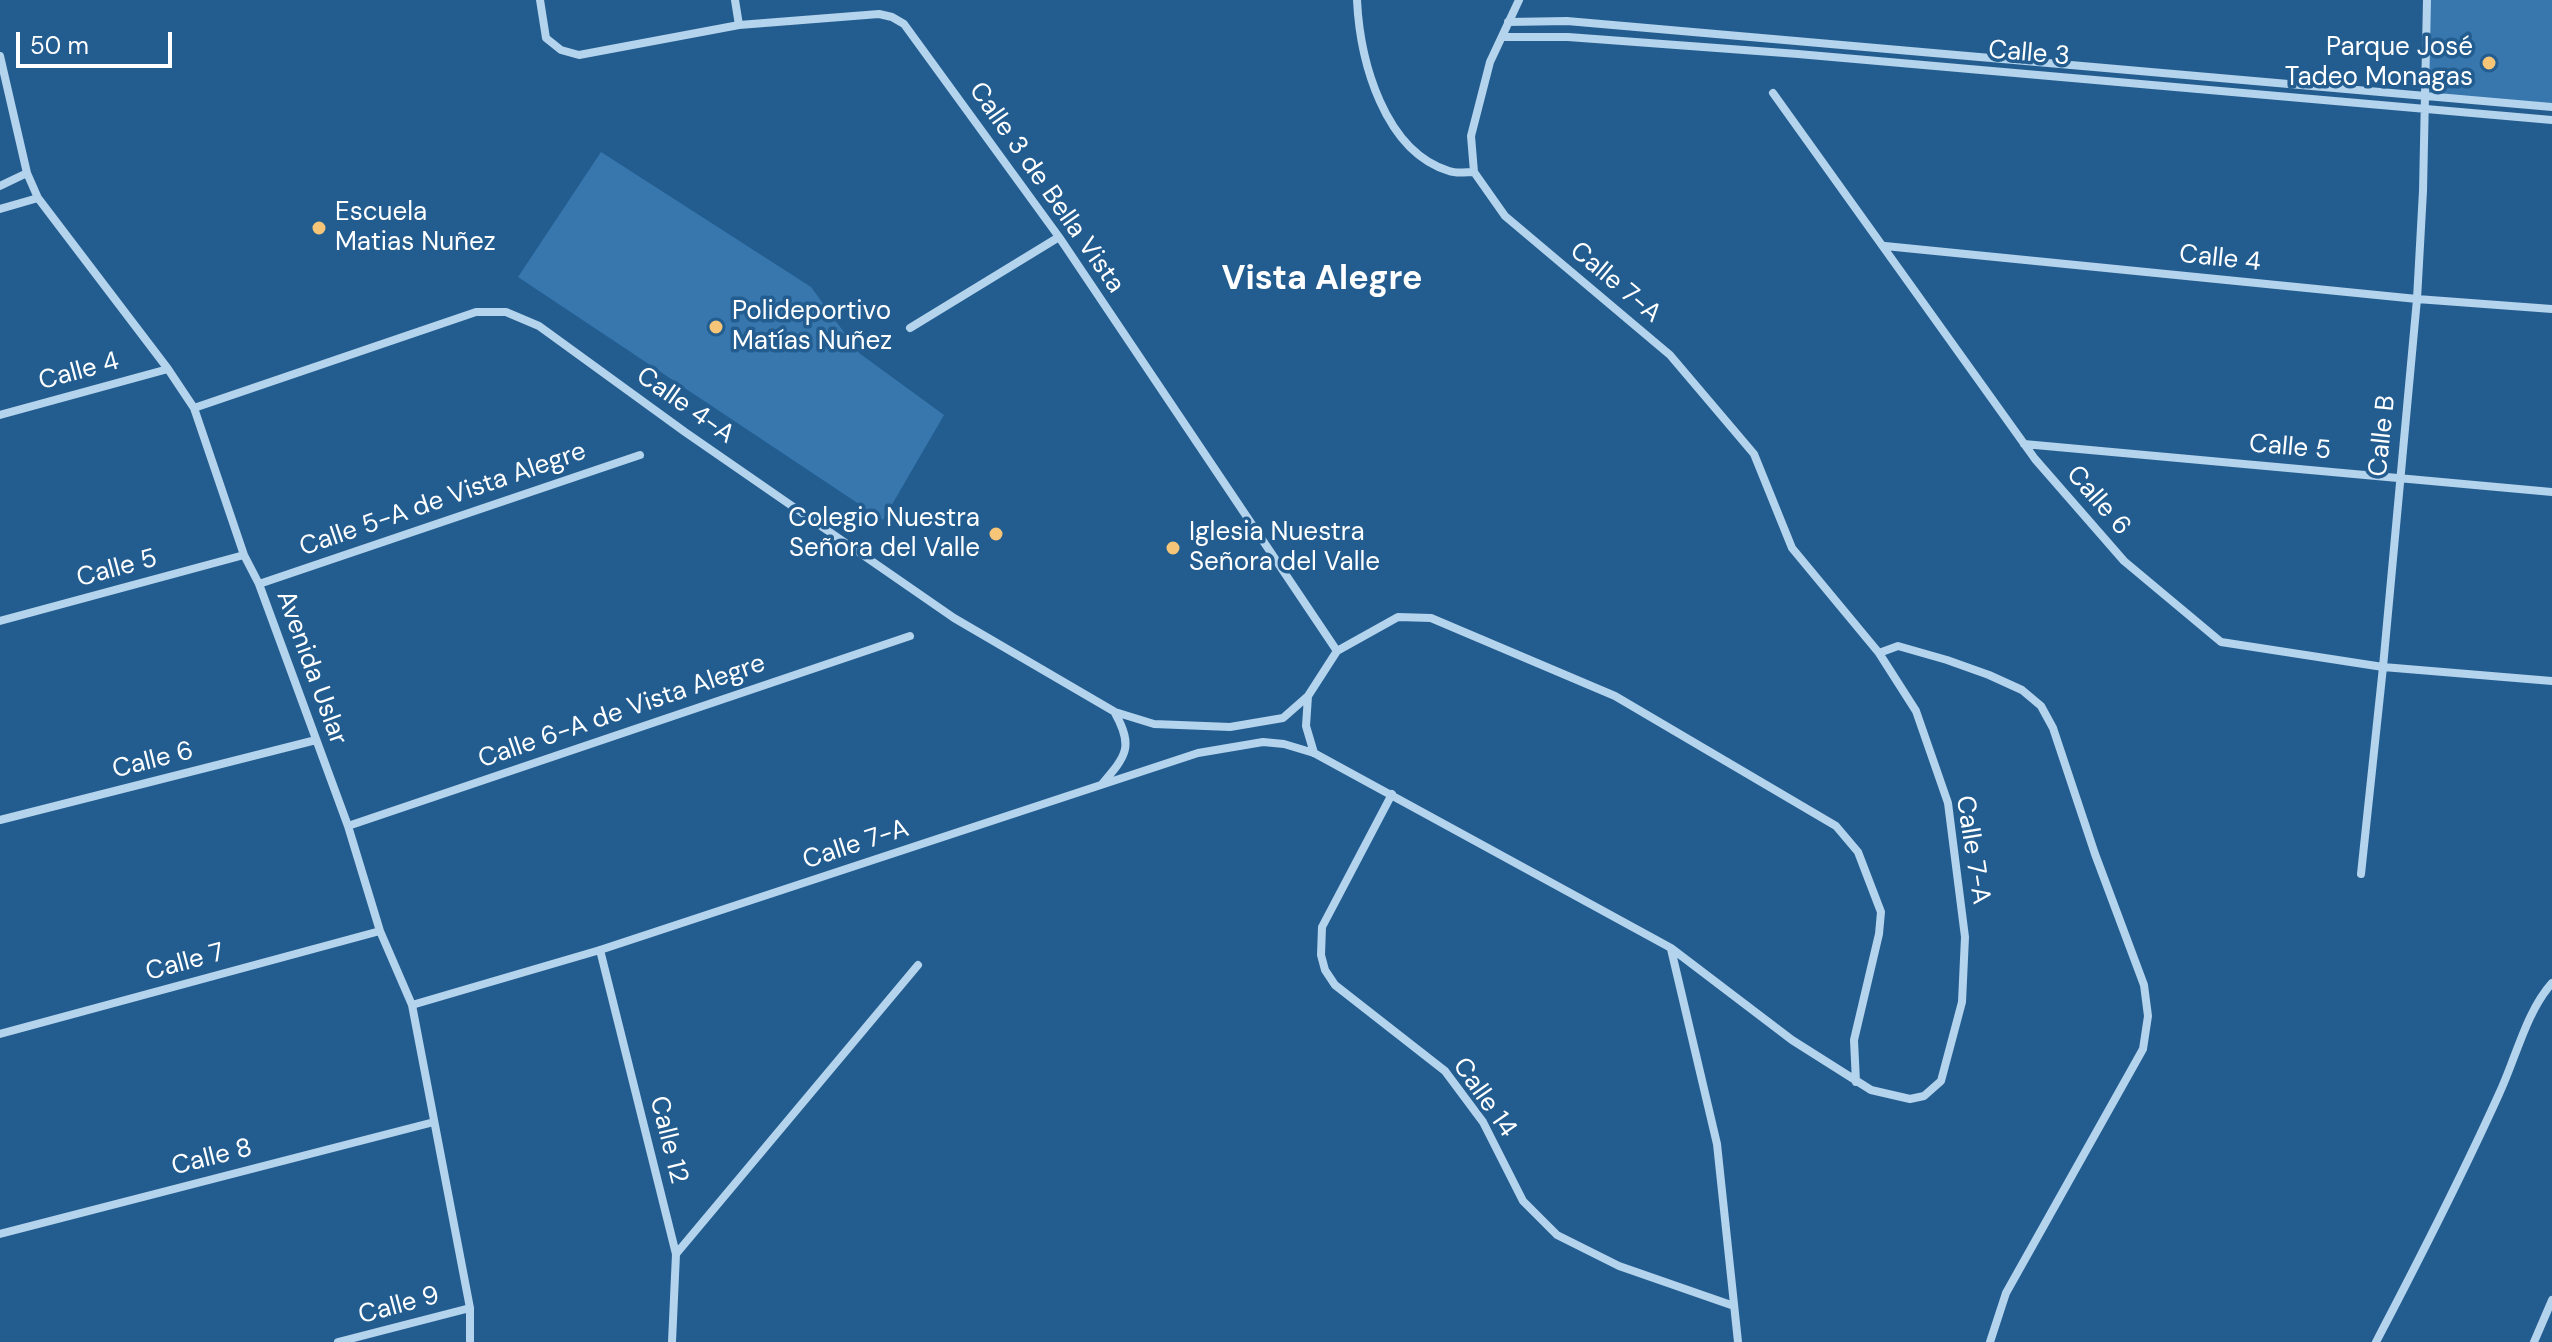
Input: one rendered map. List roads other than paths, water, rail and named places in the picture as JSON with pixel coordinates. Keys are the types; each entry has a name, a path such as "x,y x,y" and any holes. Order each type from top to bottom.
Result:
{"street":[{"name":"Calle 3 de Bella Vista","path":"540,0 546,38 561,50 579,55 739,25 879,14 904,24 1059,237 1337,651"},
{"path":"735,0 739,25"},
{"path":"1357,0 1370,76 1393,129 1426,160 1452,172 1474,172 1471,136 1490,62 1519,0"},
{"name":"Calle B","path":"2361,874 2417,299 2427,0"},
{"name":"Calle 3","path":"1508,22 1567,21 2552,107"},
{"name":"Calle 3","path":"1502,37 1568,37 1798,54 2552,120"},
{"path":"1798,54 1799,42"},
{"name":"Avenida Uslar","path":"0,56 27,173 38,198 194,408 244,555 259,584 348,826 380,931 412,1005 470,1308 470,1342"},
{"name":"Calle 6","path":"1773,93 2024,444 2124,561 2221,642 2383,667 2552,681"},
{"name":"Calle 7-A","path":"412,1005 600,950 1198,753 1263,742 1284,744 1314,753 1671,948 1792,1040 1856,1082 1889,1097 1910,1099 1924,1096 1936,1087 1941,1081 1962,1002 1965,937 1948,803 1916,711 1879,653 1792,548 1754,454 1736,432 1670,355 1505,216 1474,172"},
{"path":"0,186 27,173"},
{"path":"0,209 38,198"},
{"path":"910,328 1059,237"},
{"name":"Calle 4","path":"1885,246 2417,299 2552,309"},
{"name":"Calle 4-A","path":"194,408 476,312 506,312 539,326 685,432 954,618 1115,712"},
{"name":"Calle 4","path":"0,415 168,369"},
{"name":"Calle 5","path":"2024,444 2552,492"},
{"name":"Calle 5-A de Vista Alegre","path":"259,584 640,455"},
{"name":"Calle 5","path":"0,621 244,555"},
{"path":"1115,712 1154,724 1230,727 1283,718 1308,696 1337,651 1398,617 1431,618 1615,696 1836,826 1858,852 1881,912 1879,934 1854,1040 1856,1082"},
{"name":"Calle 6-A de Vista Alegre","path":"348,826 910,636"},
{"path":"1879,653 1898,646 1947,660 2022,690 2041,706 2053,728 2095,854 2144,985 2148,1016 2143,1049 2006,1293 1990,1342"},
{"path":"1308,696 1306,726 1314,753"},
{"path":"1102,784 1119,764 1127,748 1127,734 1115,712"},
{"name":"Calle 6","path":"0,820 316,740"},
{"name":"Calle 14","path":"1392,794 1322,927 1321,955 1325,970 1335,985 1445,1071 1483,1122 1523,1201 1557,1235 1619,1266 1734,1306"},
{"name":"Calle 7","path":"0,1034 380,931"},
{"path":"1671,948 1717,1144 1738,1342"},
{"name":"Calle 12","path":"600,950 676,1254 672,1342"},
{"path":"676,1254 918,965"},
{"path":"2376,1342 2441,1217 2500,1092 2540,997 2552,983"},
{"name":"Calle 8","path":"0,1234 434,1122"},
{"path":"2534,1342 2552,1300"},
{"name":"Calle 9","path":"338,1342 470,1308"}],"place":[{"name":"Parque José Tadeo Monagas","path":"2489,63"},
{"name":"Escuela Matias Nuñez","path":"319,228"},
{"name":"Polideportivo Matías Nuñez","path":"716,327"},
{"name":"Colegio Nuestra Señora del Valle","path":"996,534"},
{"name":"Iglesia Nuestra Señora del Valle","path":"1173,548"}],"district":[{"name":"Vista Alegre","path":"1322,280"}]}
